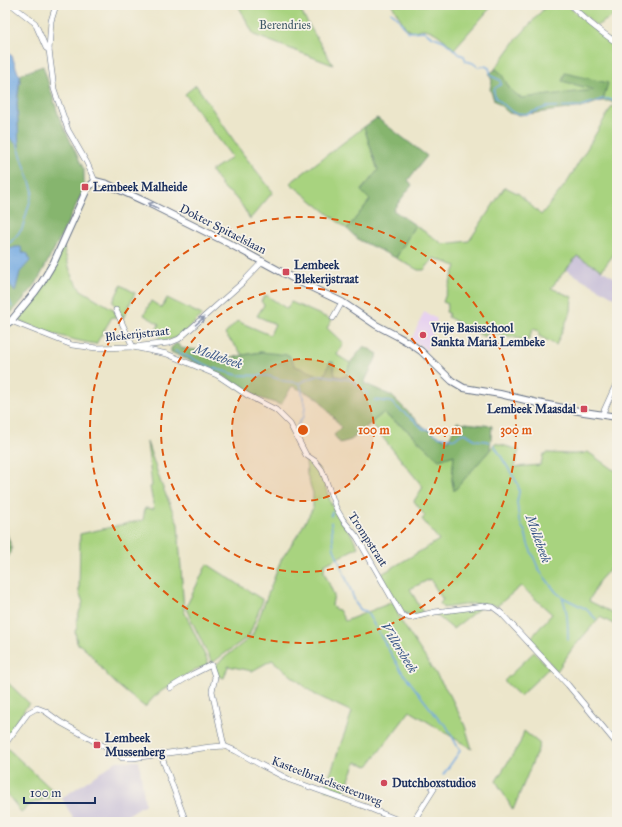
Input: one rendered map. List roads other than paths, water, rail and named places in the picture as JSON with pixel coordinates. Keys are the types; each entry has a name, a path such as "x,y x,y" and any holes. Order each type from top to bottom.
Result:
{"street":[{"path":"12,5 34,23 46,48 49,50"},
{"path":"5,325 11,321 42,282 54,262 87,189 95,181 87,163 68,130 54,89 49,50 51,21 56,5"},
{"path":"571,5 603,34 617,43"},
{"name":"Dokter Spitaelslaan","path":"95,181 107,184 146,202 263,261 300,282 342,302 376,325 421,351 452,381 464,388 500,394 549,406 617,417"},
{"name":"Blekerijstraat","path":"11,321 72,345 97,348 133,347 169,343 179,339 231,294 263,261"},
{"path":"333,318 342,302"},
{"path":"116,310 133,347"},
{"path":"167,354 166,348 169,343"},
{"name":"Trompstraat","path":"133,347 167,354 217,376 247,395 276,410 290,424 306,455 315,461 322,470 336,508 343,520 357,537 401,614 410,618 434,612 484,606 493,608 501,613 563,679 617,744"},
{"path":"602,415 617,382"},
{"path":"5,744 28,713 37,708 45,711 60,722 118,754 122,758 161,755 224,746 212,691 215,677 211,665 170,688"},
{"name":"Kasteelbrakelsesteenweg","path":"224,746 290,780 403,822"},
{"path":"161,755 186,822"},
{"path":"413,822 434,789 432,788 435,784"}],"water":[{"path":"5,50 12,56 20,75 17,103 19,147 5,133"},
{"path":"21,247 22,252 28,254 30,261 20,272 15,292 7,278 5,268 5,252 6,250"}],"waterway":[{"path":"391,12 396,16 408,32 424,31 429,35 444,41 459,54 464,56 466,61 473,63 478,67 485,66 489,68 491,76 500,80 501,84 494,89 495,97 514,113 527,114 547,107 582,106 603,99 617,102"},
{"name":"Mollebeek","path":"5,244 11,242 22,229 33,191 18,146"},
{"name":"Mollebeek","path":"5,291 12,307"},
{"name":"Mollebeek","path":"175,351 213,368 237,375 269,376 284,381 300,383 321,375 351,380 368,394"},
{"name":"Villersbeek","path":"297,426 304,416 305,407 300,383"},
{"name":"Mollebeek","path":"374,400 391,402 423,429 428,429 438,436 455,439 461,434 465,433 476,440 489,442"},
{"name":"Mollebeek","path":"494,445 518,484 519,492 517,502 519,519 525,531 528,544 539,570 556,592 562,597 586,609 596,619"},
{"name":"Villersbeek","path":"331,516 332,512"},
{"name":"Villersbeek","path":"331,522 334,549 356,604 361,610 366,611 400,669 440,721 446,725 460,751 443,775"},
{"path":"562,597 567,613 568,640"}],"place":[{"name":"Lembeek Malheide","path":"85,187"},
{"name":"Lembeek Blekerijstraat","path":"286,272"},
{"name":"Vrije Basisschool Sankta Maria Lembeke","path":"423,335"},
{"name":"Lembeek Maasdal","path":"584,409"},
{"name":"Lembeek Mussenberg","path":"97,745"},
{"name":"Dutchboxstudios","path":"384,783"}],"park label":[{"name":"Berendries","path":"285,25"}]}
